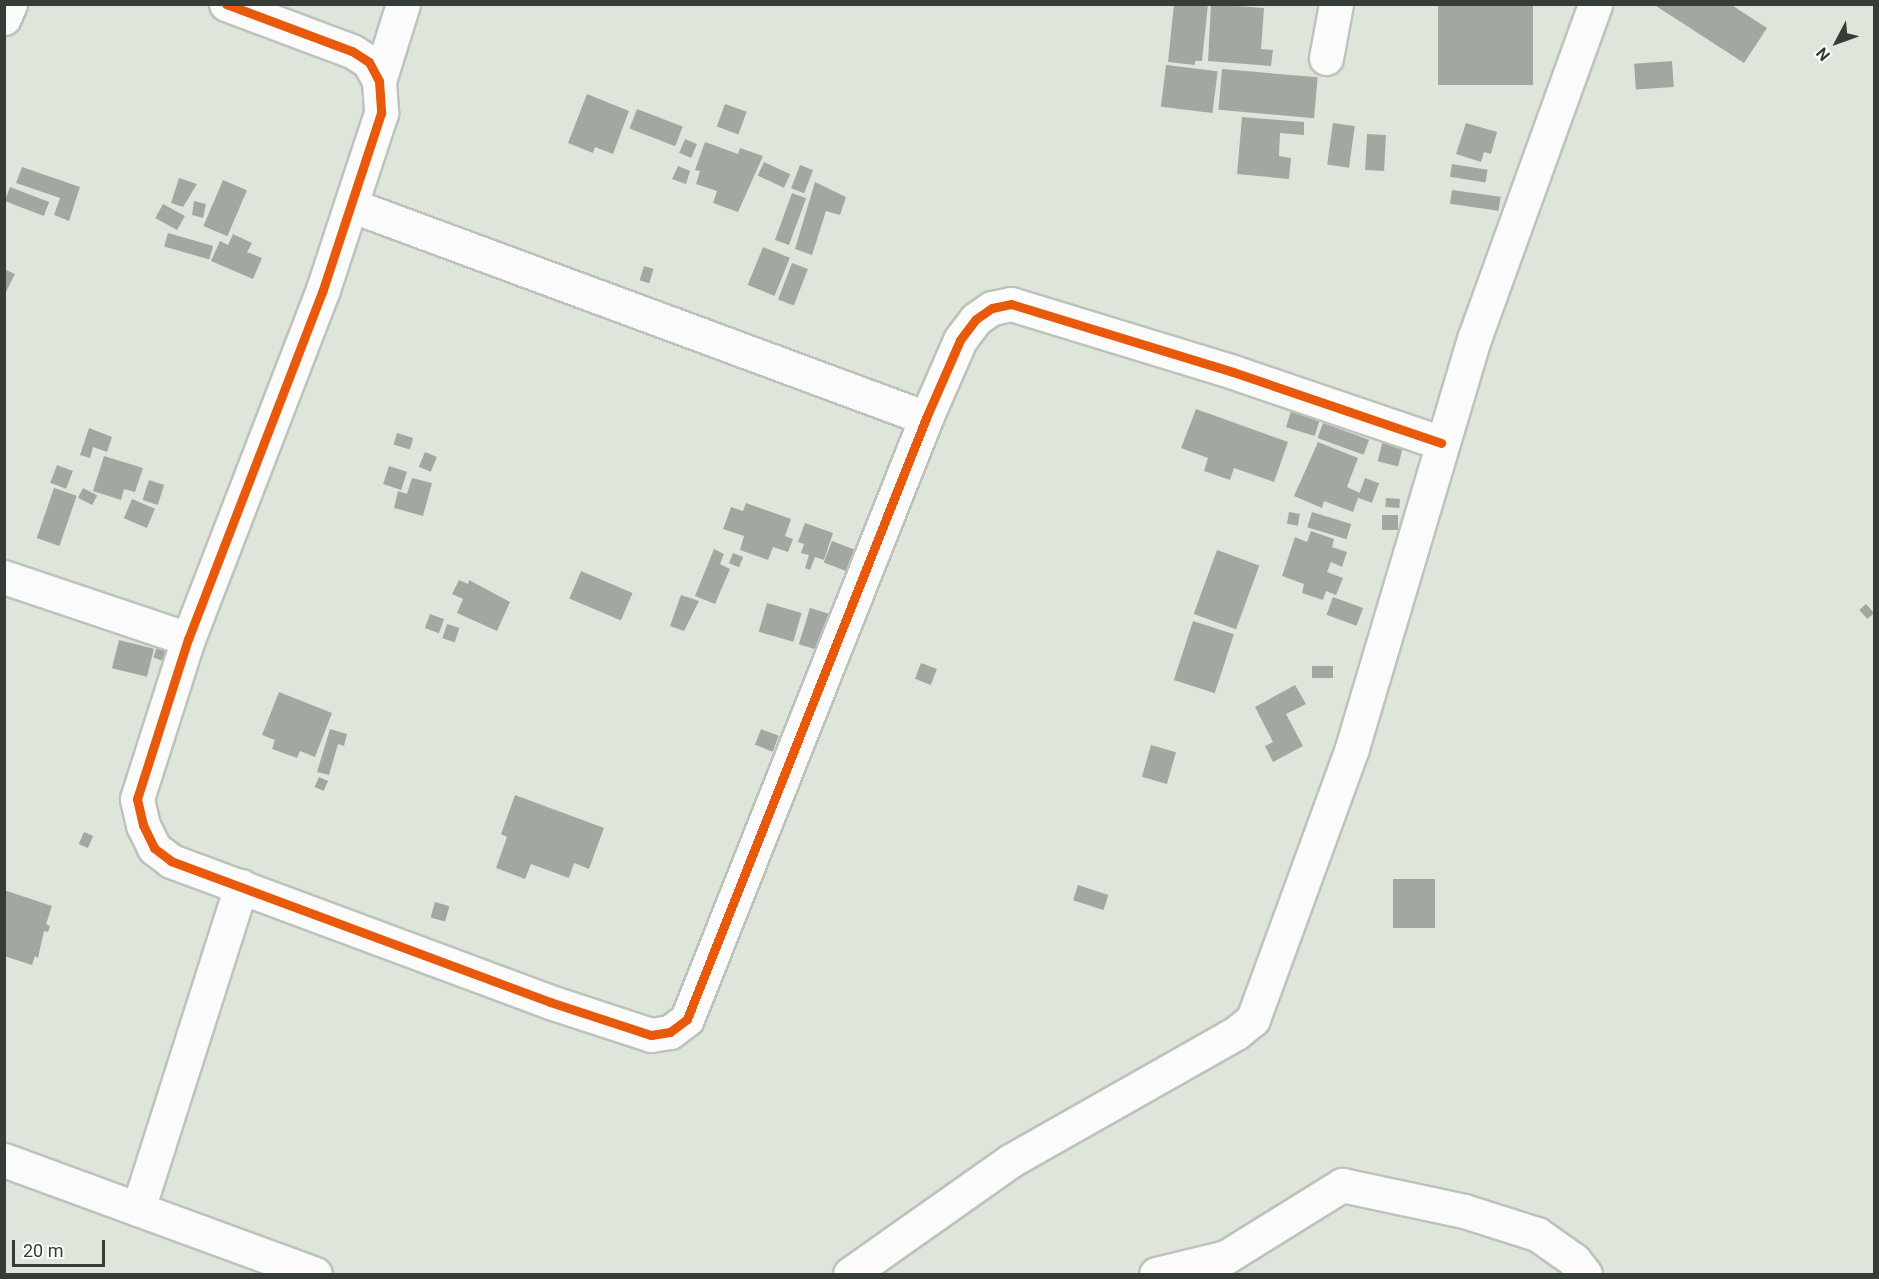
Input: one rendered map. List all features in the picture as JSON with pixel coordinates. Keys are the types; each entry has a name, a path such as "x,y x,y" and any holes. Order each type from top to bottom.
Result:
{"street":[{"path":"4,18 10,4"},
{"path":"226,4 352,51 369,62 379,81"},
{"path":"403,4 379,81 381,113 376,135 353,206 188,639 137,799 154,848 171,861 550,1002 651,1035 670,1032 687,1019 926,418 960,340 976,319 992,308 1011,304 1233,372 1441,443"},
{"path":"1326,58 1336,4"},
{"path":"850,1275 1010,1161 1236,1033 1253,1019 1352,748 1441,443 1595,4"},
{"path":"353,206 926,418"},
{"path":"4,577 188,639"},
{"path":"138,1209 241,886"},
{"path":"4,1160 315,1275"},
{"path":"1155,1275 1226,1257 1342,1185 1464,1211 1537,1234 1574,1260 1585,1275"}],"building":[{"path":"1174,4 1208,4 1202,61 1195,61 1195,65 1168,62"},
{"path":"1211,4 1264,8 1261,49 1273,50 1271,66 1208,61"},
{"path":"1438,4 1533,4 1533,85 1438,85"},
{"path":"1653,4 1730,4 1767,28 1744,63"},
{"path":"1672,61 1674,87 1636,90 1634,64"},
{"path":"1166,65 1218,71 1212,113 1161,107"},
{"path":"1222,69 1318,77 1314,118 1218,110"},
{"path":"587,94 629,111 613,154 595,147 593,153 568,143"},
{"path":"725,104 747,112 738,134 717,127"},
{"path":"637,109 683,127 675,146 629,129"},
{"path":"1242,117 1304,122 1304,135 1280,133 1279,156 1291,158 1289,179 1237,174"},
{"path":"1333,123 1355,126 1349,168 1327,165"},
{"path":"1466,123 1497,132 1491,154 1484,152 1481,162 1456,154"},
{"path":"1367,134 1386,135 1384,171 1365,170"},
{"path":"685,139 697,144 691,158 679,153"},
{"path":"705,142 738,154 740,148 763,156 738,212 713,203 717,191 696,184 700,171 695,170"},
{"path":"764,162 790,174 784,188 758,176"},
{"path":"1452,164 1488,170 1486,182 1450,177"},
{"path":"800,165 813,170 804,193 791,188"},
{"path":"678,166 690,171 686,184 672,179"},
{"path":"22,167 80,187 69,221 54,215 60,198 16,183"},
{"path":"179,178 197,184 183,207 171,203"},
{"path":"223,180 247,190 227,236 203,226"},
{"path":"815,182 846,197 840,215 826,211 812,255 795,249"},
{"path":"10,187 49,202 44,216 5,201"},
{"path":"1452,190 1501,197 1499,211 1450,204"},
{"path":"792,193 806,198 789,245 775,240"},
{"path":"194,201 206,204 203,218 192,215"},
{"path":"163,204 185,216 177,230 155,218"},
{"path":"168,233 213,246 209,259 164,246"},
{"path":"233,234 252,243 247,252 262,258 253,279 211,261 220,241 228,245"},
{"path":"763,247 790,258 775,296 748,285"},
{"path":"792,263 808,269 794,306 778,299"},
{"path":"644,266 654,269 649,283 640,280"},
{"path":"4,269 15,274 4,296"},
{"path":"1196,409 1288,442 1274,482 1234,468 1230,480 1204,471 1208,458 1181,448"},
{"path":"1291,411 1320,420 1315,436 1286,427"},
{"path":"1323,423 1369,440 1364,455 1318,438"},
{"path":"89,428 112,437 107,452 93,447 90,458 80,455"},
{"path":"397,433 413,438 410,449 393,444"},
{"path":"1383,440 1403,445 1398,466 1378,461"},
{"path":"1318,442 1358,458 1347,487 1360,493 1353,512 1324,501 1322,508 1294,496"},
{"path":"425,452 437,457 431,472 419,467"},
{"path":"104,456 143,468 135,492 124,489 121,500 93,491"},
{"path":"57,465 73,471 66,489 50,483"},
{"path":"389,466 407,472 401,490 383,484"},
{"path":"412,478 432,483 423,516 394,508 398,491 407,494"},
{"path":"1365,478 1379,483 1372,503 1358,498"},
{"path":"149,480 164,485 158,505 143,500"},
{"path":"54,488 77,496 59,546 37,538"},
{"path":"83,488 97,495 92,505 78,498"},
{"path":"1386,498 1400,499 1399,508 1385,507"},
{"path":"132,499 155,509 147,528 124,518"},
{"path":"746,503 791,519 785,536 793,539 788,552 773,547 768,560 740,550 744,536 723,529 731,507 743,511"},
{"path":"1289,512 1300,514 1298,526 1287,524"},
{"path":"1312,512 1351,524 1347,539 1307,527"},
{"path":"1382,515 1398,515 1398,530 1382,530"},
{"path":"805,523 833,533 824,560 815,557 810,570 805,568 809,555 801,553 804,544 798,542"},
{"path":"1311,531 1334,539 1332,547 1347,552 1342,567 1331,562 1327,572 1343,578 1336,595 1326,591 1323,600 1302,593 1304,584 1282,576 1295,537 1307,542"},
{"path":"832,541 858,551 850,573 824,562"},
{"path":"714,549 724,554 720,564 730,569 715,604 695,596"},
{"path":"1217,550 1259,565 1236,629 1194,614"},
{"path":"733,553 743,557 739,567 729,563"},
{"path":"581,571 633,593 621,620 569,599"},
{"path":"459,580 468,584 469,580 510,602 497,631 457,613 463,599 452,594"},
{"path":"681,595 699,601 684,631 670,626"},
{"path":"1333,597 1363,608 1357,626 1327,615"},
{"path":"767,603 802,613 793,642 759,632"},
{"path":"1866,604 1874,613 1867,619 1859,610"},
{"path":"810,608 837,616 826,653 799,644"},
{"path":"430,614 444,619 439,633 425,628"},
{"path":"1193,621 1234,634 1215,693 1174,680"},
{"path":"447,624 459,628 455,642 442,638"},
{"path":"119,640 154,649 147,677 112,668"},
{"path":"157,647 168,651 165,661 153,657"},
{"path":"921,663 937,669 931,685 915,679"},
{"path":"1312,666 1333,666 1333,678 1312,678"},
{"path":"1295,685 1306,704 1286,714 1303,746 1273,762 1265,746 1273,742 1255,707"},
{"path":"279,692 332,713 315,757 300,751 297,758 272,749 275,740 262,735"},
{"path":"330,729 347,734 344,746 338,744 329,775 317,772"},
{"path":"761,729 779,736 773,752 755,745"},
{"path":"1151,745 1176,752 1167,784 1142,777"},
{"path":"319,777 328,781 324,791 315,787"},
{"path":"515,795 604,828 589,869 574,863 569,878 531,864 525,879 496,868 507,837 501,834"},
{"path":"84,832 93,836 88,848 79,844"},
{"path":"1393,879 1435,879 1435,928 1393,928"},
{"path":"1078,885 1108,895 1103,910 1073,900"},
{"path":"4,890 52,906 46,924 50,926 48,932 44,931 38,958 35,956 32,965 4,956"},
{"path":"435,902 449,906 445,922 431,917"}],"cycle path":[{"path":"226,4 352,51 369,62 379,81 381,113 322,292 188,639 137,799 143,825 154,848 171,861 550,1002 651,1035 670,1032 687,1019 926,418 960,340 976,319 992,308 1011,304 1233,372 1441,443"}]}
